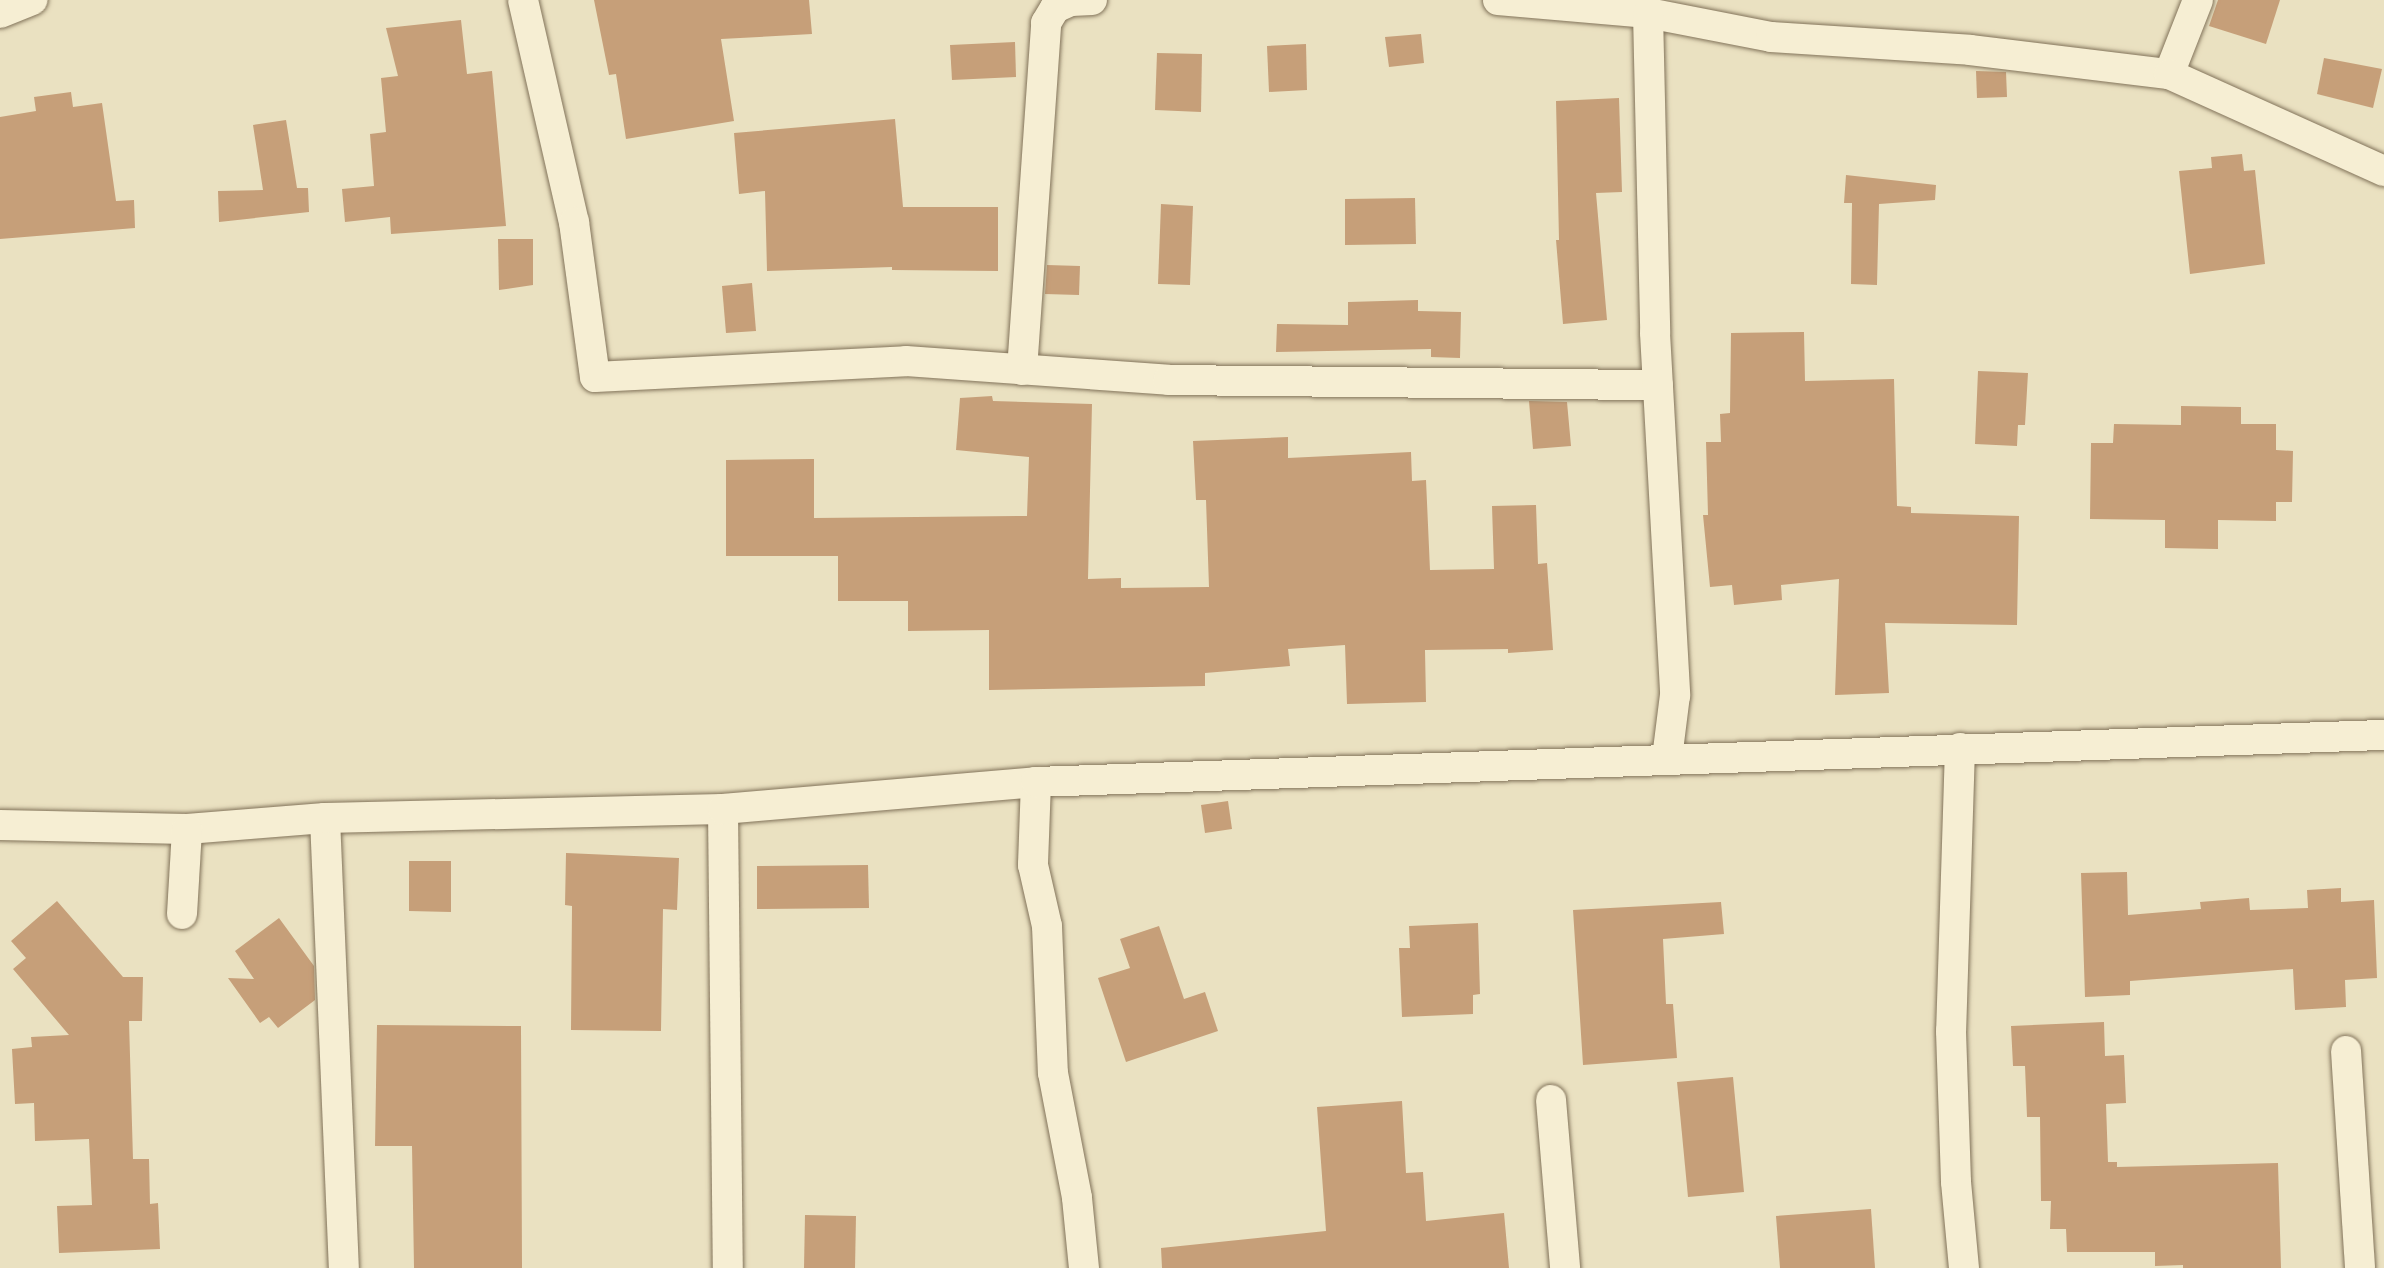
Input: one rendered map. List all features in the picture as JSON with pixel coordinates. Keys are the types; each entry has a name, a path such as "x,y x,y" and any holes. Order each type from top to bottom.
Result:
{"street":[{"path":"0,13 33,0"},
{"path":"523,0 574,222 595,377 906,362 1168,380 1658,385"},
{"path":"1022,370 1046,23 1055,9 1071,1 1092,0"},
{"path":"1498,0 1648,13 1771,37 1970,50 2169,74 2384,172"},
{"path":"2169,74 2198,0"},
{"path":"1648,13 1658,385 1675,695 1667,758"},
{"path":"0,825 187,829 325,818 723,809 1036,782 2384,735"},
{"path":"1960,748 1951,1031 1956,1182 1964,1268"},
{"path":"1036,782 1033,865 1047,926 1053,1073 1077,1198 1084,1268"},
{"path":"723,809 728,1268"},
{"path":"325,818 344,1268"},
{"path":"181,914 187,829"},
{"path":"2346,1051 2360,1268"},
{"path":"1551,1100 1565,1268"}],"building":[{"path":"594,0 809,0 812,34 721,39 734,121 626,139 616,74 609,75"},
{"path":"2218,0 2280,0 2266,44 2209,26"},
{"path":"461,20 467,74 492,71 506,226 391,234 390,217 345,222 342,189 374,186 370,134 386,132 381,78 398,76 386,28"},
{"path":"1421,34 1424,63 1389,67 1385,37"},
{"path":"1015,42 1016,77 952,80 950,45"},
{"path":"1306,44 1307,90 1269,92 1267,46"},
{"path":"1157,53 1202,54 1201,112 1155,110"},
{"path":"2324,58 2382,69 2373,108 2317,94"},
{"path":"1976,71 2006,72 2007,97 1977,98"},
{"path":"71,92 73,107 102,103 116,201 134,200 135,228 0,239 0,117 36,111 34,97"},
{"path":"1619,98 1622,192 1596,193 1607,320 1563,324 1556,240 1559,240 1556,101"},
{"path":"895,119 903,207 998,207 998,271 892,270 892,267 767,271 765,191 739,194 734,133"},
{"path":"286,120 297,188 308,188 309,212 219,222 218,191 263,190 253,125"},
{"path":"2242,154 2244,171 2255,170 2265,264 2190,274 2179,171 2212,168 2211,157"},
{"path":"1846,175 1936,185 1935,200 1879,204 1877,285 1851,284 1852,203 1844,203"},
{"path":"1415,198 1416,244 1345,245 1345,199"},
{"path":"1161,204 1193,206 1190,285 1158,284"},
{"path":"498,239 533,239 533,285 499,290"},
{"path":"1047,265 1080,266 1079,295 1045,294"},
{"path":"752,283 756,331 726,333 722,286"},
{"path":"1418,300 1418,311 1461,312 1460,358 1431,357 1431,349 1276,352 1277,324 1348,325 1348,302"},
{"path":"1804,332 1805,381 1894,379 1897,506 1911,507 1911,513 2019,516 2017,625 1885,623 1889,693 1835,695 1839,579 1781,585 1782,600 1734,605 1732,585 1710,587 1703,515 1708,515 1706,442 1721,442 1720,414 1730,413 1731,333"},
{"path":"1978,371 2028,373 2025,425 2018,425 2017,446 1975,444"},
{"path":"992,396 993,401 1092,404 1088,579 1121,578 1121,588 1209,587 1206,500 1196,500 1193,441 1288,437 1288,458 1411,452 1412,481 1426,480 1430,570 1494,569 1492,506 1536,505 1538,564 1547,563 1553,650 1508,653 1508,649 1425,650 1426,702 1347,704 1345,645 1288,649 1290,666 1205,673 1205,686 989,690 989,630 908,631 908,601 838,601 838,556 726,556 726,460 814,459 814,518 1027,516 1029,457 956,450 960,398"},
{"path":"1529,401 1567,402 1571,446 1533,449"},
{"path":"2181,406 2241,407 2241,424 2276,424 2276,450 2293,451 2292,502 2276,502 2276,521 2218,520 2218,549 2165,548 2165,520 2090,519 2091,443 2113,443 2114,424 2181,425"},
{"path":"1228,801 1232,829 1205,833 1201,805"},
{"path":"566,853 679,858 677,910 663,909 661,1031 571,1030 572,906 565,905"},
{"path":"409,861 451,861 451,912 409,911"},
{"path":"868,865 869,908 757,909 757,866"},
{"path":"2127,872 2128,915 2201,909 2200,902 2249,898 2250,910 2308,908 2307,890 2341,888 2341,902 2374,900 2377,978 2345,980 2346,1007 2295,1010 2293,969 2130,981 2130,995 2085,997 2081,873"},
{"path":"57,901 123,977 143,977 142,1021 129,1021 133,1159 149,1159 150,1204 158,1203 160,1249 59,1253 57,1206 92,1205 89,1139 35,1141 34,1103 15,1104 12,1049 32,1047 31,1037 69,1035 13,969 26,958 11,941"},
{"path":"1721,902 1724,934 1663,939 1666,1004 1673,1004 1677,1058 1583,1065 1573,910"},
{"path":"279,918 314,966 315,1000 278,1028 269,1017 260,1023 228,978 254,979 235,951"},
{"path":"1478,923 1480,994 1473,995 1473,1014 1402,1017 1399,948 1410,948 1409,926"},
{"path":"1159,926 1184,999 1205,992 1218,1031 1126,1062 1098,978 1130,968 1120,939"},
{"path":"2104,1022 2105,1056 2124,1055 2126,1103 2106,1104 2108,1162 2117,1162 2117,1167 2278,1163 2281,1268 2155,1266 2155,1252 2067,1252 2066,1229 2050,1229 2051,1201 2041,1201 2040,1117 2027,1117 2025,1066 2013,1066 2011,1026"},
{"path":"377,1025 521,1026 522,1268 414,1268 412,1146 375,1146"},
{"path":"1733,1077 1744,1192 1688,1197 1677,1082"},
{"path":"1402,1101 1406,1173 1423,1172 1426,1221 1504,1213 1509,1268 1162,1268 1161,1248 1326,1231 1317,1107"},
{"path":"1871,1209 1875,1268 1780,1268 1776,1216"},
{"path":"805,1215 856,1216 855,1268 804,1268"}]}
